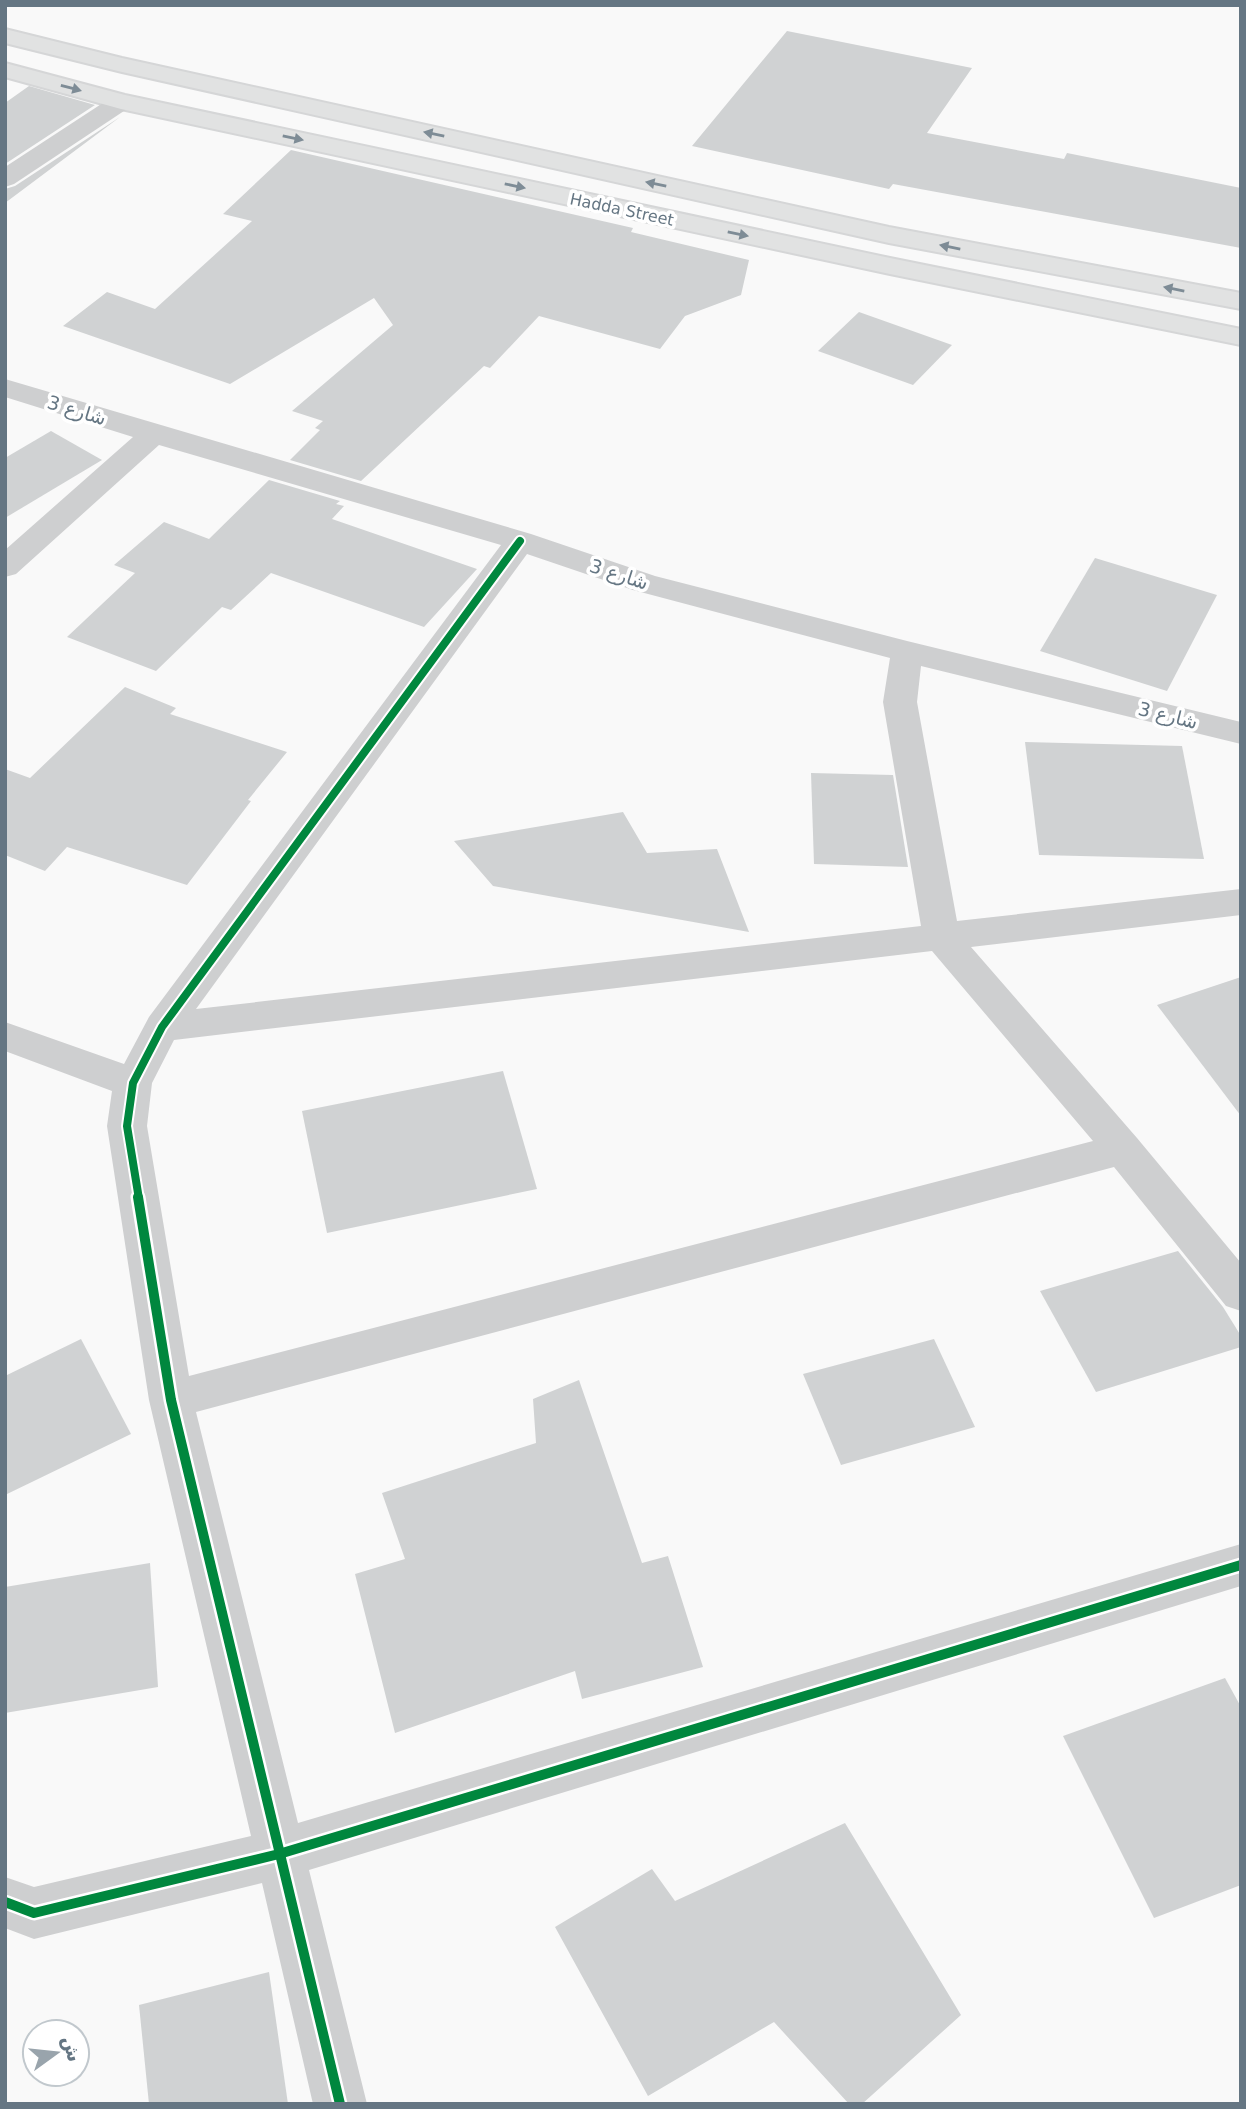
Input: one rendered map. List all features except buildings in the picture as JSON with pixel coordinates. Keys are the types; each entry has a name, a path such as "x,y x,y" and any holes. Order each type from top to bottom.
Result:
{"main road":[{"name":"Hadda Street","path":"5,36 122,65 889,235 1241,302"},
{"name":"Hadda Street","path":"5,70 121,102 877,264 1241,338"}],"street":[{"path":"5,179 121,102"},
{"name":"شارع 3","path":"5,388 520,541 644,583 907,652 1241,733"},
{"path":"5,567 154,434"},
{"path":"340,2104 171,1400 127,1126 133,1083 162,1027 520,541"},
{"path":"907,652 900,702 942,938 1239,1288"},
{"path":"162,1027 1241,902"},
{"path":"5,1036 133,1083"},
{"path":"171,1400 1123,1149"},
{"path":"5,1902 34,1913 279,1854 1241,1565"}],"cycle path":[{"path":"340,2104 171,1400 127,1126 133,1083 162,1027 520,541"},
{"path":"5,1902 34,1913 279,1854 1241,1565"}]}
